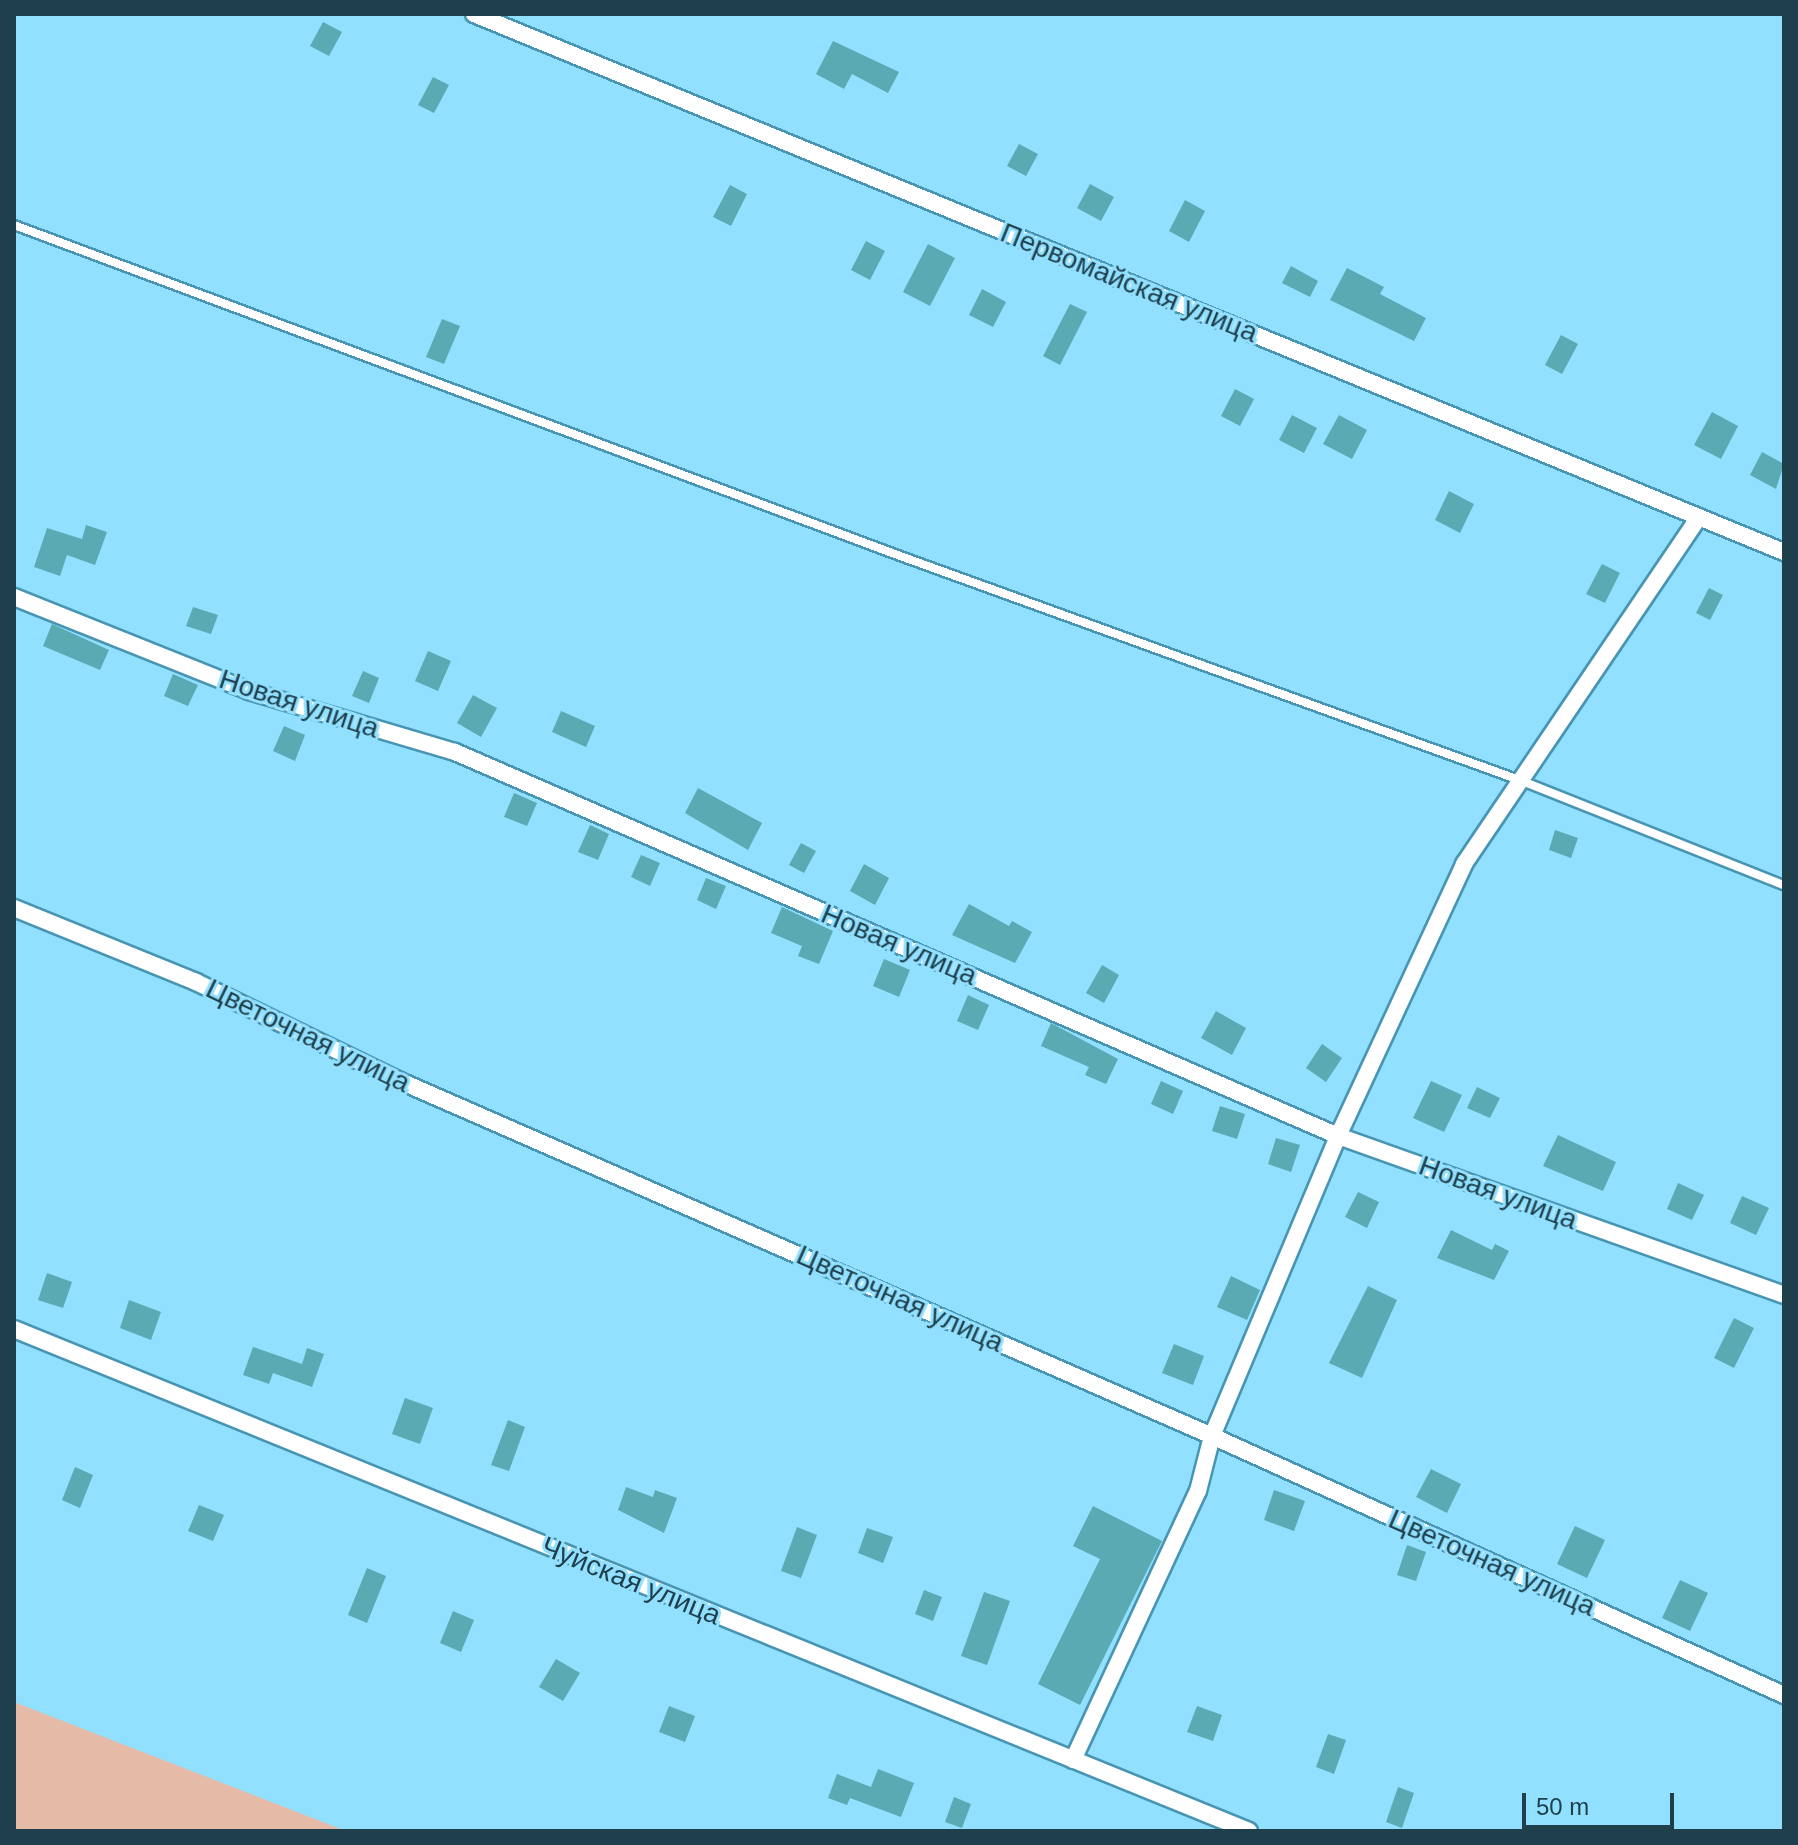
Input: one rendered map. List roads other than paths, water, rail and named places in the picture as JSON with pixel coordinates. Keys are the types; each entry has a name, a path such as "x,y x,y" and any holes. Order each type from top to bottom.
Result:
{"street":[{"name":"Первомайская улица","path":"474,14 1784,552"},
{"path":"1073,1760 1198,1491 1212,1436 1338,1136 1464,864 1699,517"},
{"name":"Новая улица","path":"14,597 249,691 455,752 1338,1136 1784,1295"},
{"name":"Цветочная улица","path":"14,908 196,982 400,1081 1212,1436 1784,1695"},
{"name":"Чуйская улица","path":"14,1329 1249,1831"}],"lane":[{"path":"14,225 903,557 1522,781 1784,885"}]}
